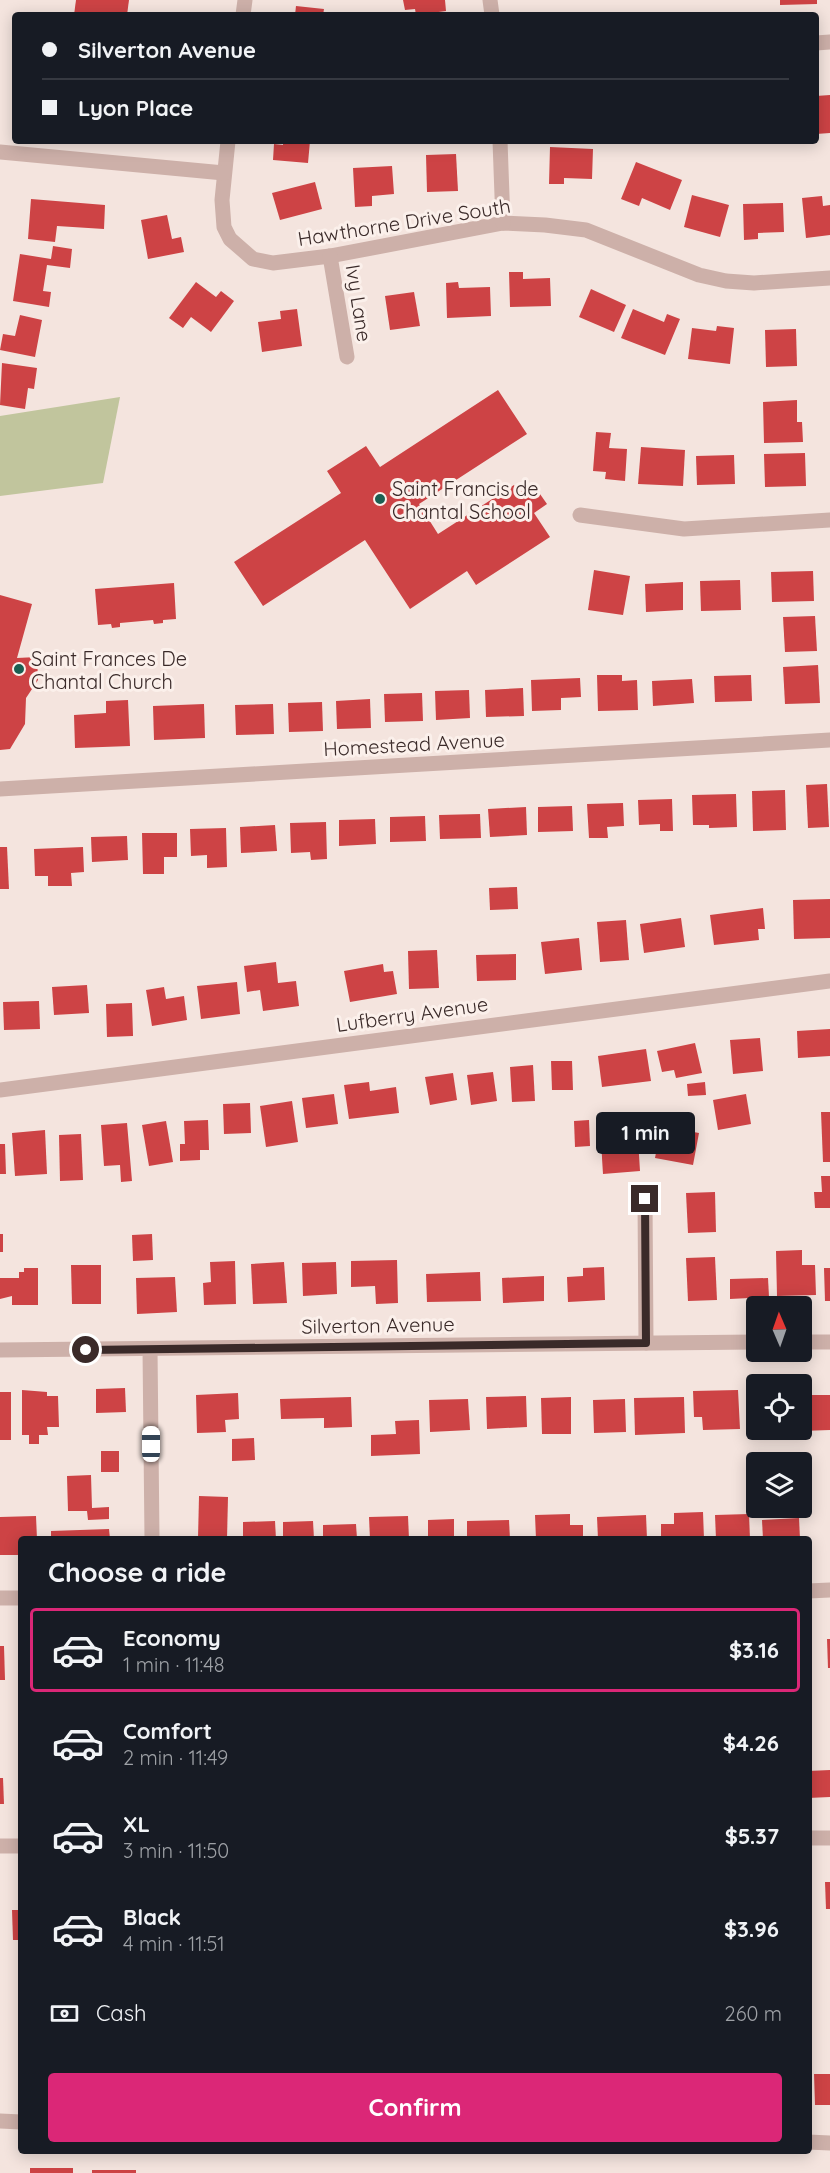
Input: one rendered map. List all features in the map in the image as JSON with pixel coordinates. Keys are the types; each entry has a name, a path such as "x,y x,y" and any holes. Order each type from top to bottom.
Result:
{"street":[{"name":"Hawthorne Drive South","path":"228,144 224,173 224,227 230,239 239,249 253,259 273,263 330,256 503,224 545,225 586,230 699,275 726,281 753,283 830,278"},
{"path":"500,144 503,224"},
{"path":"0,152 224,173"},
{"name":"Ivy Lane","path":"330,256 347,357"},
{"path":"580,515 684,529 830,520"},
{"name":"Homestead Avenue","path":"0,789 830,740"},
{"name":"Lufberry Avenue","path":"0,1090 830,981"},
{"path":"645,1199 646,1343"},
{"name":"Silverton Avenue","path":"0,1350 746,1342"},
{"path":"812,1342 830,1342"},
{"path":"150,1349 152,1536"},
{"path":"812,1591 830,1590"},
{"path":"0,1598 18,1598"},
{"path":"812,1838 830,1838"},
{"path":"0,1846 18,1846"},
{"path":"0,2121 18,2122"},
{"path":"812,2142 830,2143"}],"green space":[{"path":"120,397 103,483 0,496 0,416"}],"building":[{"path":"76,0 129,0 127,12 74,12"},
{"path":"403,0 445,0 446,11 405,10"},
{"path":"780,0 817,0 817,4 780,5"},
{"path":"296,6 324,9 324,12 295,12"},
{"path":"830,95 830,133 819,134 819,96"},
{"path":"274,144 310,144 308,163 273,160"},
{"path":"550,147 593,149 592,179 564,178 564,184 549,184"},
{"path":"456,154 458,191 427,192 426,155"},
{"path":"636,162 682,180 670,210 642,198 639,206 621,199"},
{"path":"392,166 394,194 372,196 372,206 355,207 353,168"},
{"path":"315,182 322,209 280,220 272,193"},
{"path":"692,195 729,205 720,237 684,227"},
{"path":"822,196 823,206 830,205 830,235 806,238 802,198"},
{"path":"31,199 105,205 104,229 57,226 55,242 28,239"},
{"path":"783,203 784,232 758,233 758,239 744,240 743,204"},
{"path":"167,215 172,239 181,237 184,252 148,259 141,220"},
{"path":"53,246 72,249 70,268 47,265 43,291 51,292 49,307 13,301 20,254 51,259"},
{"path":"509,272 523,272 523,279 550,278 551,306 510,307"},
{"path":"196,282 216,297 221,291 234,301 211,332 191,317 183,328 169,318"},
{"path":"458,282 459,288 490,287 491,316 447,318 446,283"},
{"path":"591,289 626,305 614,332 579,317"},
{"path":"414,292 420,326 390,330 385,296"},
{"path":"297,309 302,346 262,352 258,322 281,319 280,311"},
{"path":"633,309 664,322 667,314 680,319 665,355 621,338"},
{"path":"20,315 42,320 35,357 0,350 3,334 15,336"},
{"path":"717,326 734,328 730,364 688,359 692,328 716,331"},
{"path":"796,329 797,366 766,367 765,330"},
{"path":"2,363 37,368 34,389 28,388 25,409 0,405"},
{"name":"Saint Francis de Chantal School","path":"498,390 527,434 419,504 438,534 514,485 519,493 533,484 547,504 534,513 550,537 476,585 467,571 410,609 365,540 263,606 234,562 341,493 327,471 366,446 380,467"},
{"path":"797,400 797,422 802,422 803,442 764,443 763,402"},
{"path":"596,432 611,433 609,448 627,449 625,481 605,479 606,472 593,471"},
{"path":"641,447 685,450 683,486 638,484"},
{"path":"805,453 806,486 765,487 764,454"},
{"path":"734,455 735,484 697,485 696,456"},
{"path":"594,570 630,576 623,615 588,610"},
{"path":"813,571 814,601 772,602 771,572"},
{"path":"740,580 741,610 701,611 700,581"},
{"path":"683,582 683,610 646,612 645,584"},
{"path":"174,583 176,619 163,620 163,623 154,624 153,620 120,623 120,627 112,628 111,624 98,625 95,589"},
{"name":"Saint Frances De Chantal Church","path":"0,595 32,604 17,658 37,657 38,680 26,698 25,724 10,749 0,750"},
{"path":"815,616 817,651 785,652 783,617"},
{"path":"818,665 820,703 785,704 783,667"},
{"path":"597,675 622,675 622,681 637,680 638,710 598,711"},
{"path":"751,675 752,701 715,702 714,676"},
{"path":"580,678 581,697 561,698 561,710 532,711 531,680"},
{"path":"692,679 694,703 653,706 652,681"},
{"path":"523,688 524,716 486,717 485,690"},
{"path":"469,690 470,718 436,720 435,691"},
{"path":"422,693 423,721 385,722 384,694"},
{"path":"370,699 371,728 337,729 336,701"},
{"path":"128,700 130,746 75,748 74,715 106,713 106,701"},
{"path":"322,702 323,731 289,732 288,703"},
{"path":"204,704 205,738 154,740 153,706"},
{"path":"273,704 274,734 236,735 235,705"},
{"path":"827,784 829,827 808,828 806,785"},
{"path":"785,790 786,830 753,831 752,791"},
{"path":"736,794 737,827 709,828 709,825 693,825 692,795"},
{"path":"672,799 673,831 660,831 660,824 639,825 638,800"},
{"path":"623,803 624,826 607,827 608,838 589,838 587,804"},
{"path":"572,806 573,831 538,832 538,807"},
{"path":"526,807 527,835 490,837 488,809"},
{"path":"480,814 481,838 440,839 439,815"},
{"path":"425,816 426,841 390,842 390,817"},
{"path":"375,819 376,844 339,846 339,820"},
{"path":"326,822 327,859 311,860 310,852 291,853 290,823"},
{"path":"275,825 277,851 241,853 240,827"},
{"path":"226,828 227,867 207,868 207,855 191,856 190,829"},
{"path":"142,833 177,833 177,857 164,857 164,874 143,874"},
{"path":"127,836 128,860 92,862 91,837"},
{"path":"0,847 7,847 9,889 0,889"},
{"path":"83,847 84,872 71,873 72,886 48,886 48,876 35,876 34,849"},
{"path":"517,887 518,909 490,910 489,888"},
{"path":"830,899 830,938 794,939 793,900"},
{"path":"763,908 765,929 758,929 759,940 714,945 710,915"},
{"path":"681,918 685,947 644,953 640,924"},
{"path":"626,920 629,960 600,962 597,922"},
{"path":"579,938 582,970 545,974 541,942"},
{"path":"437,950 439,988 409,989 408,951"},
{"path":"516,954 516,980 477,981 476,955"},
{"path":"276,962 278,983 296,981 299,1006 263,1011 260,990 247,992 244,966"},
{"path":"383,964 384,972 393,971 397,994 350,1002 344,971"},
{"path":"237,982 240,1014 201,1019 197,986"},
{"path":"87,985 89,1013 54,1015 52,987"},
{"path":"164,987 166,999 184,996 187,1020 152,1026 146,990"},
{"path":"39,1001 40,1029 4,1030 3,1002"},
{"path":"132,1003 133,1036 107,1037 106,1004"},
{"path":"830,1029 830,1056 798,1058 797,1031"},
{"path":"760,1038 763,1071 733,1074 730,1040"},
{"path":"695,1043 702,1073 676,1078 674,1070 662,1072 657,1051"},
{"path":"646,1049 651,1081 602,1087 598,1056"},
{"path":"551,1061 572,1061 573,1090 552,1090"},
{"path":"533,1065 535,1101 512,1102 510,1067"},
{"path":"493,1072 497,1101 471,1105 467,1075"},
{"path":"453,1073 457,1100 430,1105 425,1077"},
{"path":"369,1082 370,1091 396,1087 399,1113 349,1119 344,1085"},
{"path":"705,1082 706,1095 688,1096 687,1084"},
{"path":"334,1094 338,1124 306,1128 302,1098"},
{"path":"746,1094 751,1124 718,1130 713,1100"},
{"path":"292,1101 298,1142 266,1147 260,1106"},
{"path":"250,1103 251,1133 224,1134 223,1104"},
{"path":"821,1112 830,1112 830,1162 823,1162"},
{"path":"208,1120 209,1150 200,1150 200,1160 180,1161 180,1144 185,1144 184,1121"},
{"path":"589,1120 590,1146 575,1147 574,1121"},
{"path":"166,1121 173,1162 149,1166 142,1125"},
{"path":"127,1123 132,1181 121,1182 120,1165 104,1166 101,1125"},
{"path":"661,1126 699,1133 693,1165 655,1158"},
{"path":"45,1130 47,1174 15,1176 12,1133"},
{"path":"81,1134 83,1180 60,1181 59,1135"},
{"path":"638,1139 640,1171 603,1174 601,1141"},
{"path":"0,1144 5,1144 6,1174 0,1174"},
{"path":"821,1176 830,1176 830,1208 815,1208 814,1192 822,1192"},
{"path":"715,1192 716,1232 688,1233 686,1193"},
{"path":"0,1234 3,1234 3,1252 0,1252"},
{"path":"152,1234 153,1260 133,1261 132,1235"},
{"path":"802,1250 802,1265 815,1265 816,1295 777,1296 776,1251"},
{"path":"715,1257 717,1300 688,1301 686,1258"},
{"path":"397,1260 398,1303 376,1304 375,1286 351,1287 351,1261"},
{"path":"235,1261 236,1304 204,1305 203,1283 211,1282 210,1262"},
{"path":"284,1262 287,1303 253,1304 251,1264"},
{"path":"336,1262 337,1294 303,1296 302,1263"},
{"path":"71,1265 101,1265 101,1304 72,1304"},
{"path":"604,1267 605,1300 568,1302 567,1277 583,1276 583,1268"},
{"path":"24,1268 38,1268 38,1305 12,1305 12,1296 0,1299 0,1278 19,1278 19,1272 24,1272"},
{"path":"824,1268 830,1268 830,1301 825,1301"},
{"path":"480,1272 481,1301 427,1302 426,1274"},
{"path":"544,1276 544,1301 503,1303 502,1278"},
{"path":"175,1277 177,1312 137,1314 136,1278"},
{"path":"768,1278 769,1296 730,1299 730,1279"},
{"path":"125,1388 126,1412 96,1413 96,1389"},
{"path":"22,1390 47,1392 47,1396 58,1396 59,1427 47,1427 48,1435 39,1435 39,1444 29,1444 29,1435 22,1435"},
{"path":"738,1390 740,1429 703,1430 702,1417 694,1417 693,1391"},
{"path":"0,1392 11,1392 11,1440 0,1440"},
{"path":"238,1393 239,1419 225,1420 226,1432 197,1433 196,1395"},
{"path":"812,1395 830,1395 830,1430 812,1431"},
{"path":"526,1396 527,1427 487,1429 486,1397"},
{"path":"351,1397 352,1427 324,1428 324,1418 281,1419 280,1399"},
{"path":"571,1397 571,1434 542,1434 541,1398"},
{"path":"684,1397 685,1433 635,1435 634,1398"},
{"path":"468,1399 470,1430 430,1432 429,1400"},
{"path":"625,1399 626,1432 594,1433 593,1400"},
{"path":"419,1420 420,1454 371,1456 371,1435 396,1434 395,1421"},
{"path":"254,1438 255,1460 232,1461 232,1439"},
{"path":"101,1451 119,1451 119,1472 101,1472"},
{"path":"91,1475 92,1508 109,1507 109,1519 88,1520 87,1511 68,1511 67,1476"},
{"path":"199,1496 228,1497 227,1536 198,1536"},
{"path":"703,1512 704,1536 661,1536 661,1524 674,1524 674,1513"},
{"path":"570,1514 570,1525 583,1525 583,1536 536,1536 535,1515"},
{"path":"746,1514 746,1518 749,1518 750,1536 716,1536 715,1515"},
{"path":"646,1515 647,1536 598,1536 597,1517"},
{"path":"36,1516 37,1536 18,1536 18,1555 0,1555 0,1517"},
{"path":"408,1516 409,1536 370,1536 369,1517"},
{"path":"799,1518 800,1536 763,1536 762,1520"},
{"path":"454,1519 454,1536 428,1536 428,1520"},
{"path":"509,1520 510,1536 467,1536 467,1521"},
{"path":"275,1521 276,1536 243,1536 243,1522"},
{"path":"313,1521 314,1536 283,1536 283,1522"},
{"path":"356,1524 357,1536 323,1536 323,1525"},
{"path":"109,1529 110,1536 51,1536 51,1531"},
{"path":"827,1639 830,1639 830,1668 828,1668"},
{"path":"0,1646 4,1646 5,1680 0,1680"},
{"path":"830,1770 830,1797 812,1798 812,1771"},
{"path":"0,1778 3,1778 4,1804 0,1804"},
{"path":"825,1882 830,1882 830,1909 826,1909"},
{"path":"12,1910 18,1910 18,1940 13,1940"},
{"path":"814,2074 830,2074 830,2105 815,2105"},
{"path":"30,2168 73,2168 73,2173 30,2173"},
{"path":"92,2170 136,2170 136,2173 92,2173"}],"place":[{"name":"Saint Francis de Chantal School","path":"380,499"},
{"name":"Saint Frances De Chantal Church","path":"19,669"}],"route":[{"path":"86,1350 646,1343 645,1199"}]}
